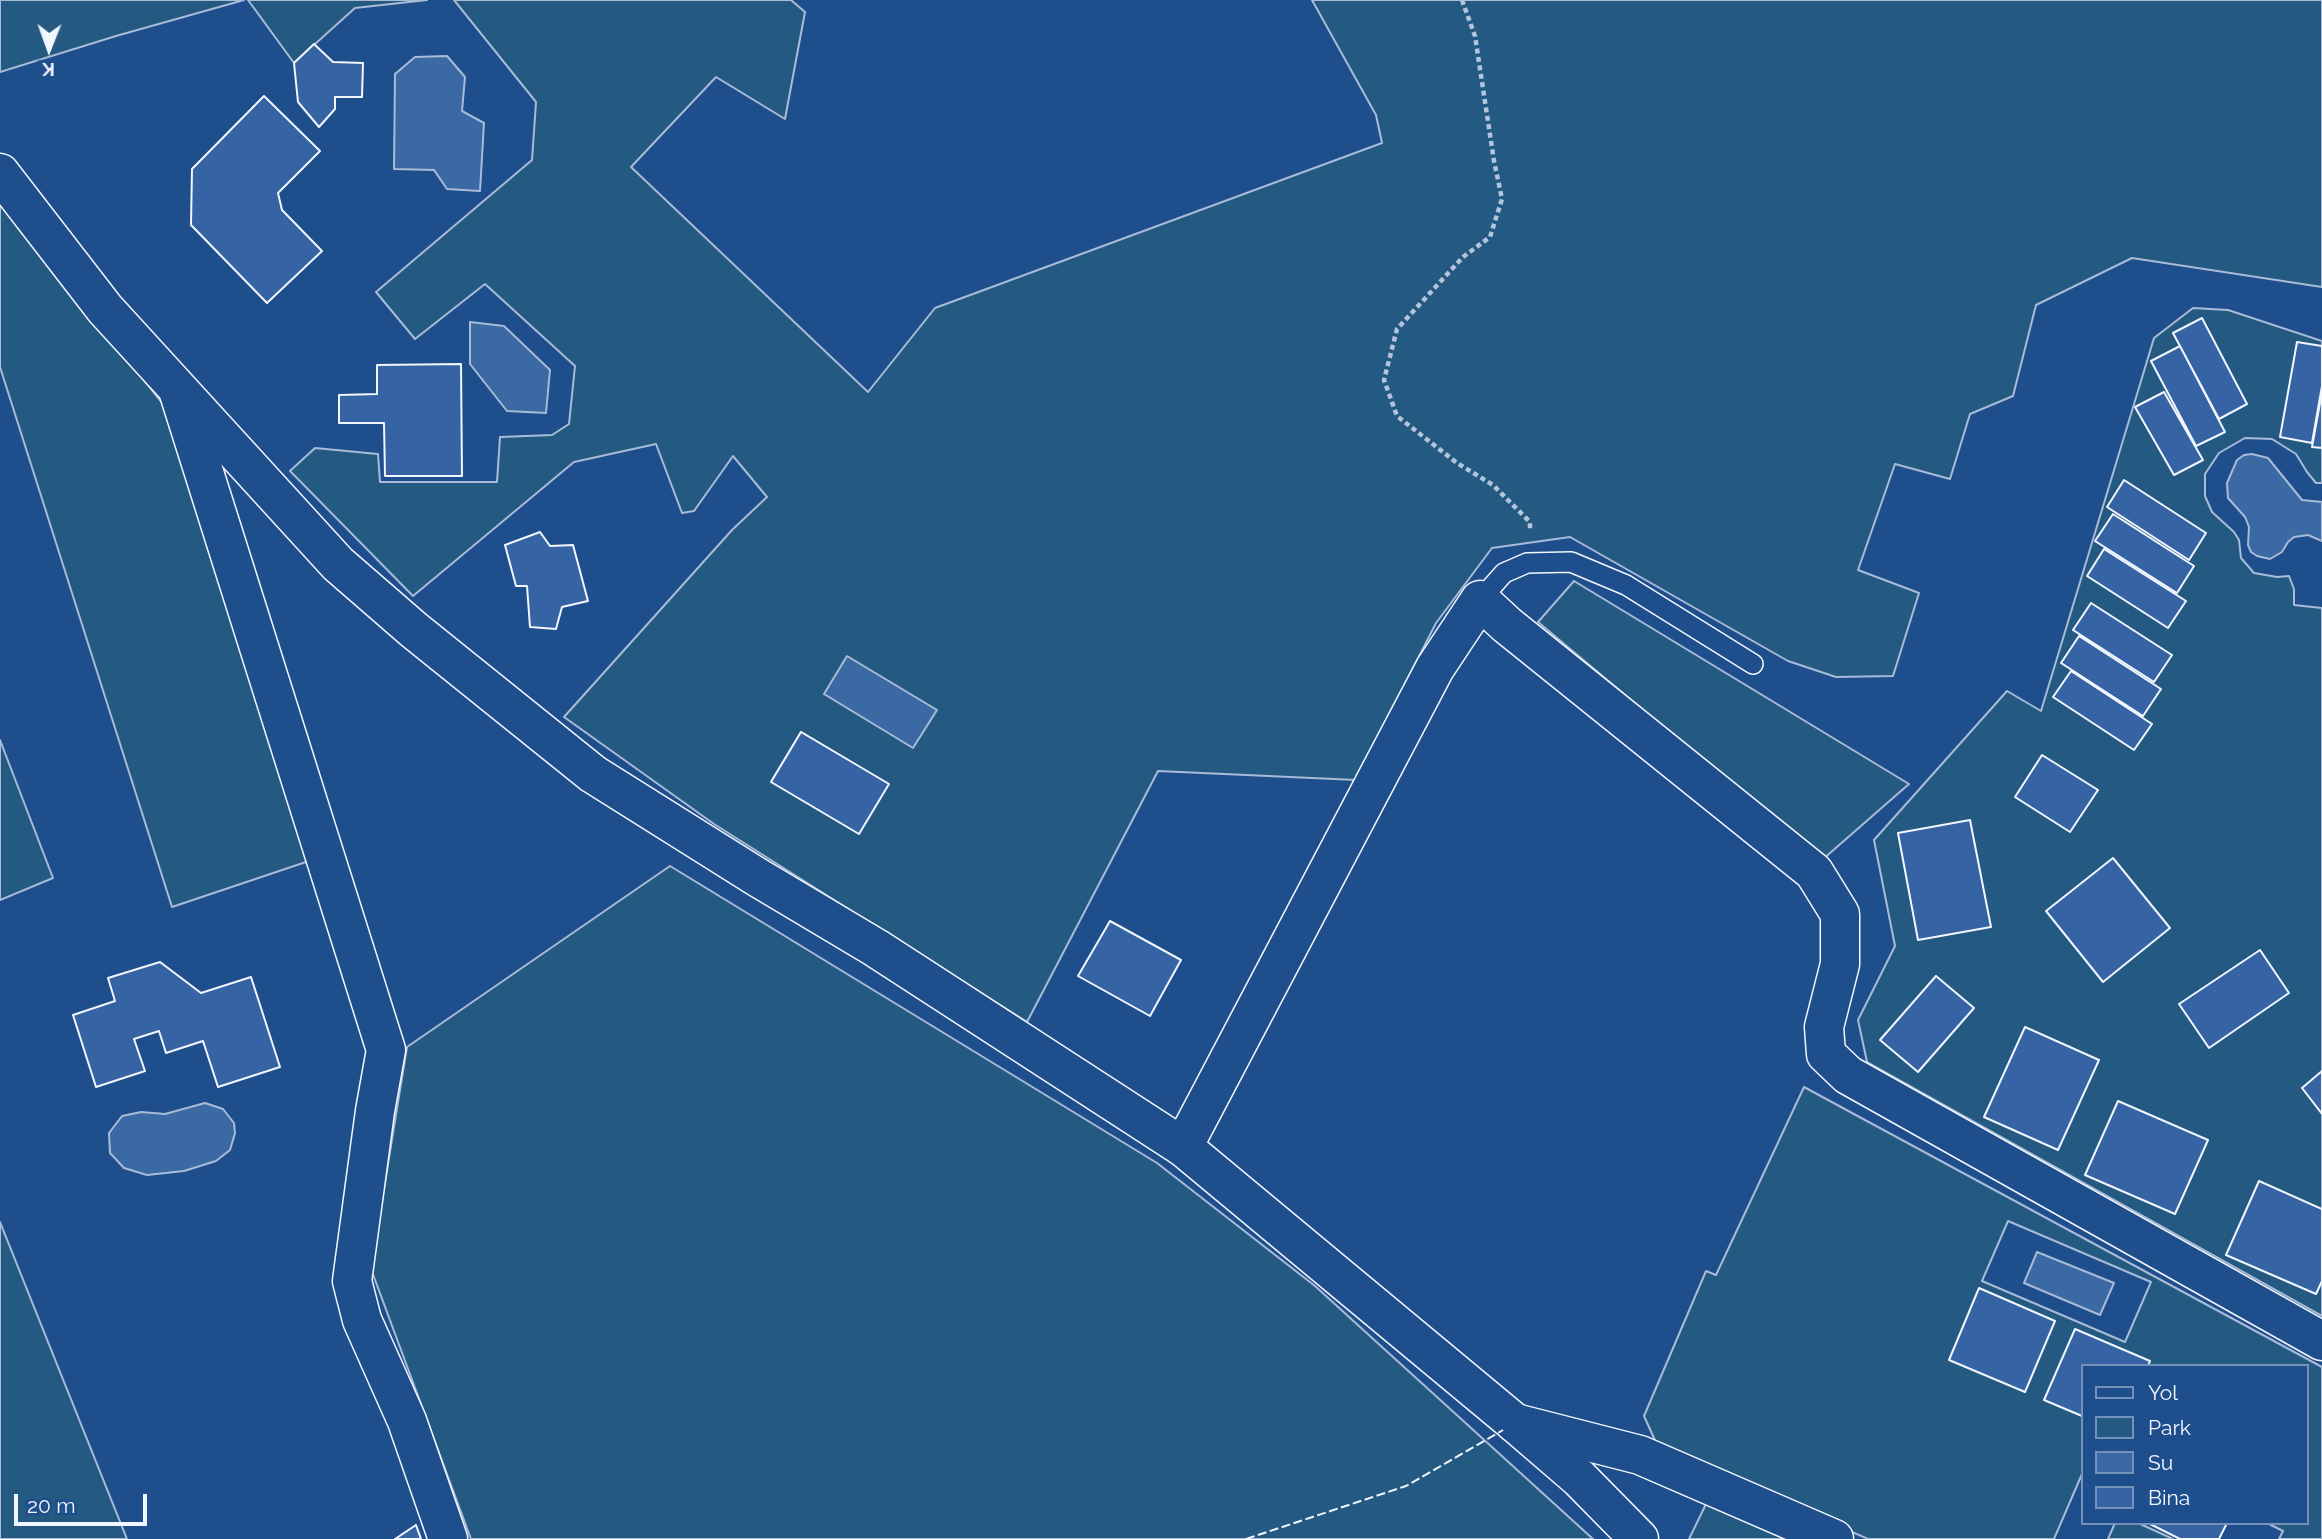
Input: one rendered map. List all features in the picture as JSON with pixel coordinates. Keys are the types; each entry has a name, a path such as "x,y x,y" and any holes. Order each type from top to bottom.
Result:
{"street":[{"path":"0,173 105,309 178,390 338,564 414,631 593,774 876,948 1183,1147 1579,1478 1639,1539"},
{"path":"178,390 386,1051 375,1111 352,1281 362,1320 407,1421 448,1539"},
{"path":"1183,1147 1435,668 1480,600 1507,625 1814,872 1840,914 1840,964 1824,1027 1826,1054 1848,1075 2322,1341"},
{"path":"1515,1423 1640,1455 1834,1539"}],"lane":[{"path":"1480,600 1504,573 1527,563 1571,562 1626,585 1753,664"}],"path":[{"path":"1462,0 1475,36 1502,199 1490,237 1463,257 1398,329 1384,380 1396,416 1457,463 1493,485 1530,522 1527,563"}],"green space":[{"path":"0,0 244,0 0,72"},
{"path":"248,0 427,0 355,8 294,63"},
{"path":"454,0 791,0 805,12 785,119 716,77 631,167 868,392 935,308 1382,143 1376,115 1312,0 2322,0 2322,287 2132,258 2036,305 2013,396 1970,414 1950,479 1895,464 1858,570 1919,593 1893,676 1836,677 1788,661 1570,537 1492,548 1436,623 1356,780 1158,771 1027,1022 714,824 564,717 732,530 767,497 733,456 694,511 682,513 656,444 574,462 413,596 290,471 315,448 378,454 380,482 497,482 500,437 552,435 569,424 575,366 485,284 415,339 376,292 532,160 536,102","holes":["801,732 888,784 771,782"]},
{"path":"0,198 162,403 309,861 172,907 0,367"},
{"path":"2193,308 2228,310 2322,341 2322,483 2316,483 2296,454 2272,439 2245,438 2219,453 2205,474 2205,496 2212,512 2234,532 2239,540 2241,558 2254,573 2289,576 2294,589 2294,605 2322,608 2322,1316 1867,1062 1858,1020 1895,946 1874,840 2007,691 2041,711 2154,338"},
{"path":"1574,581 1909,784 1822,860 1538,622"},
{"path":"0,740 53,878 0,900"},
{"path":"670,866 1157,1163 1315,1286 1593,1539 471,1539 371,1269 407,1047"},
{"path":"1804,1087 2322,1367 2322,1539 2279,1539 2283,1531 2271,1525 2308,1525 2308,1364 2080,1364 2080,1479 2054,1539 1868,1539 1658,1447 1644,1416 1706,1271 1716,1275","holes":["2008,1221 2151,1282 2125,1342 1982,1281"]},
{"path":"0,1222 127,1539 0,1539"},
{"path":"1707,1502 1788,1539 1689,1539"},
{"path":"2114,1525 2142,1525 2173,1539 2108,1539"}],"water":[{"path":"447,56 465,77 462,111 484,123 480,191 447,189 434,170 394,169 395,74 415,57"},
{"path":"470,322 504,326 550,370 546,413 507,411 470,364"},
{"path":"2252,454 2268,458 2302,500 2322,502 2322,541 2308,535 2294,537 2282,552 2270,559 2251,552 2248,545 2249,527 2245,517 2228,498 2227,483 2237,460"},
{"path":"847,656 937,710 913,748 824,694"},
{"path":"205,1103 223,1109 234,1123 235,1133 230,1150 216,1161 184,1171 147,1175 124,1168 110,1153 109,1133 122,1116 141,1112 165,1114"},
{"path":"2037,1252 2114,1283 2100,1315 2024,1283"}],"building":[{"path":"314,44 333,62 363,63 362,97 335,97 335,109 319,127 298,102 294,63"},
{"path":"264,96 320,151 278,193 282,210 322,251 267,303 191,225 192,169"},
{"path":"2202,318 2247,404 2219,419 2173,333"},
{"path":"2297,342 2322,346 2322,386 2312,443 2280,437"},
{"path":"2180,346 2225,432 2196,446 2151,361"},
{"path":"461,364 462,476 385,476 384,423 339,423 339,395 377,394 377,365"},
{"path":"2164,392 2203,460 2174,475 2135,407"},
{"path":"2322,392 2322,448 2312,447"},
{"path":"2124,480 2206,533 2189,560 2107,507"},
{"path":"2113,514 2194,566 2177,593 2095,541"},
{"path":"540,532 550,546 573,545 588,601 562,607 556,629 530,627 527,586 516,586 505,545"},
{"path":"2104,549 2186,601 2168,628 2087,576"},
{"path":"2091,603 2172,655 2154,682 2073,630"},
{"path":"2079,636 2161,689 2143,716 2061,663"},
{"path":"2071,671 2152,724 2134,750 2053,697"},
{"path":"801,732 889,784 859,834 771,782"},
{"path":"2042,755 2098,790 2070,832 2015,797"},
{"path":"1970,820 1991,927 1918,940 1898,833"},
{"path":"2113,858 2170,928 2103,982 2046,911"},
{"path":"1110,921 1181,960 1150,1016 1078,976"},
{"path":"2260,950 2289,993 2209,1048 2179,1004"},
{"path":"160,962 201,993 251,977 280,1067 218,1087 203,1041 166,1053 159,1031 134,1039 145,1071 96,1087 73,1015 115,1001 108,978"},
{"path":"1936,976 1974,1008 1918,1072 1880,1040"},
{"path":"2025,1027 2099,1060 2058,1150 1984,1117"},
{"path":"2322,1071 2322,1114 2302,1088"},
{"path":"2118,1101 2208,1140 2175,1214 2085,1175"},
{"path":"2259,1181 2322,1209 2322,1281 2316,1294 2226,1255"},
{"path":"1979,1288 2055,1321 2025,1392 1949,1360"},
{"path":"2075,1329 2150,1361 2149,1364 2080,1364 2080,1415 2044,1400"},
{"path":"416,1525 421,1539 395,1539"},
{"path":"2152,1525 2226,1525 2219,1539 2180,1539"}],"fence":[{"path":"1246,1539 1406,1486 1503,1430"}]}
